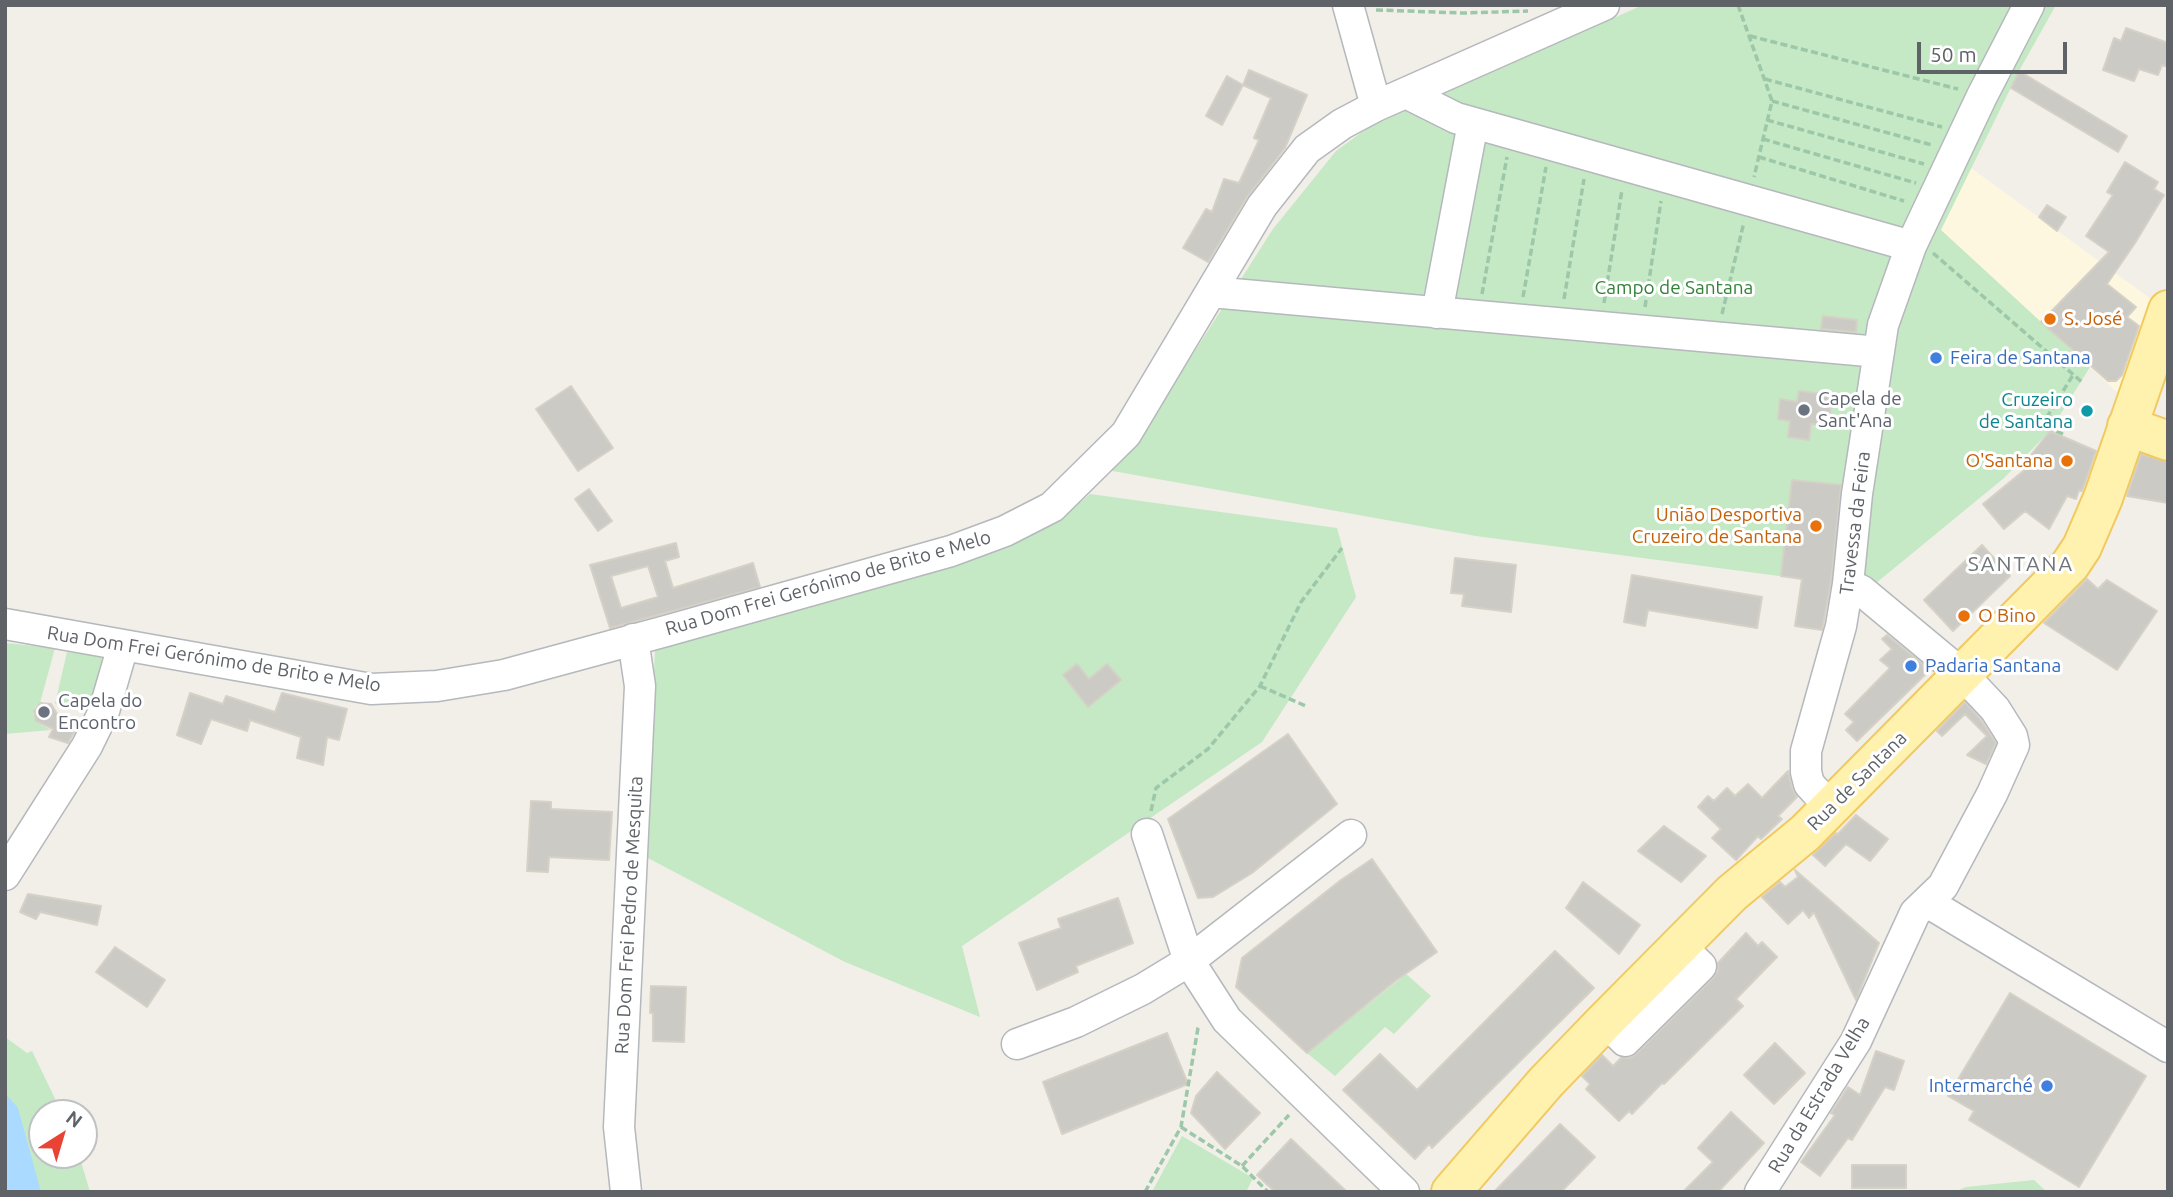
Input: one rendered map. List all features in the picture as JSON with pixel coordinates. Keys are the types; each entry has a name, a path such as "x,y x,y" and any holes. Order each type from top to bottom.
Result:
{"main road":[{"name":"Rua de Santana","path":"1451,1192 1546,1082 1605,1021 1732,893 1831,808 2053,585 2077,556 2096,514 2168,310"},
{"path":"2127,426 2168,441"}],"street":[{"name":"Rua Dom Frei Gerónimo de Brito e Melo","path":"5,624 371,689 437,686 504,675 951,551 1005,531 1052,507 1126,434 1262,206 1307,149 1342,124 1376,106 1604,5"},
{"name":"Travessa da Feira","path":"1831,808 1810,784 1806,772 1806,751 1834,658 1848,584 1857,494 1883,325 1911,246 1982,96 2029,5"},
{"path":"1349,9 1376,106"},
{"path":"1408,94 1456,118 1911,246"},
{"path":"1437,313 1473,123"},
{"path":"1211,292 1879,352"},
{"path":"1848,584 1861,591 1963,675"},
{"name":"Rua Dom Frei Pedro de Mesquita","path":"626,1192 619,1126 640,686 633,639"},
{"path":"5,875 87,746 104,711 123,646"},
{"name":"Rua da Estrada Velha","path":"1760,1192 1856,1041 1915,914 1943,886 2014,746 2012,736 1995,709 1963,675"},
{"path":"1147,834 1189,961 1227,1020 1404,1192"},
{"path":"1017,1044 1076,1022 1143,989 1189,961 1351,835"},
{"path":"1927,902 2168,1047"}],"path":[{"path":"1717,338 1772,101 1738,5"},
{"path":"1349,9 1463,13 1528,10 1542,33"},
{"path":"1750,36 1982,96"},
{"path":"1765,79 1946,171"},
{"path":"1772,101 1946,171"},
{"path":"1768,120 1946,171"},
{"path":"1478,316 1511,134"},
{"path":"1763,139 1946,171"},
{"path":"1519,320 1549,145"},
{"path":"1560,323 1588,156"},
{"path":"1759,157 1946,171"},
{"path":"1601,327 1626,167"},
{"path":"1642,330 1664,178"},
{"path":"1911,246 1936,254 2083,383"},
{"path":"2063,435 2042,425 2073,375"},
{"path":"2048,416 2060,421"},
{"path":"1147,834 1156,788 1208,749 1260,686 1301,602 1342,548"},
{"path":"1260,686 1306,706"},
{"path":"1145,1192 1181,1127 1198,1028 1217,1004"},
{"path":"1242,1166 1306,1095"},
{"path":"1181,1127 1242,1166 1268,1192"}],"shaded area":[{"path":"1971,168 2151,299 2167,305 2132,406 1941,230"}],"green space":[{"name":"Campo de Santana","path":"1643,5 2056,5 2019,71 1941,230 2090,367 2050,431 2004,478 1870,588 1476,536 1107,470 1154,415 1273,229 1336,151 1369,127"},
{"path":"1090,494 1337,528 1356,597 1262,742 962,946 980,1017 845,962 646,857 655,649 949,568 1056,523"},
{"path":"5,643 55,648 40,703 33,714 38,723 51,730 5,734"},
{"path":"67,652 114,658 95,712 55,704"},
{"path":"1406,974 1431,996 1394,1034 1385,1027 1335,1076 1307,1053"},
{"path":"5,1037 27,1053 32,1051 55,1099 28,1099 28,1169 83,1169 90,1192 5,1192"},
{"path":"1182,1136 1253,1178 1246,1192 1153,1190"},
{"path":"2034,1180 2047,1192 1954,1192 1966,1187"}],"water":[{"path":"5,1093 18,1108 28,1145 28,1169 35,1169 41,1192 8,1192 5,1179"}],"building":[{"path":"2126,28 2168,43 2168,67 2162,65 2158,75 2139,69 2134,81 2103,70 2114,38 2121,41"},
{"path":"1249,70 1307,95 1285,148 1247,197 1208,262 1183,248 1206,209 1212,212 1224,179 1239,183 1259,140 1254,138 1271,98 1243,85"},
{"path":"2019,71 2127,136 2118,152 2011,88"},
{"path":"1227,76 1243,85 1222,125 1206,116"},
{"path":"2125,162 2158,182 2154,189 2164,195 2107,284 2136,307 2127,317 2139,326 2122,375 2116,381 2108,381 2041,322 2109,252 2086,236 2113,195 2107,192"},
{"path":"2047,205 2066,217 2057,231 2039,217"},
{"path":"1823,316 1857,320 1856,332 1821,329"},
{"path":"571,386 613,448 578,471 536,409"},
{"name":"Capela de Sant'Ana","path":"1799,391 1832,395 1828,426 1811,424 1809,440 1788,437 1790,421 1778,419 1780,399 1797,402"},
{"path":"2050,431 2096,451 2082,491 2079,490 2076,499 2067,496 2049,529 2025,511 2004,529 1983,504 2027,468 2023,465"},
{"path":"2141,454 2168,462 2168,503 2127,496"},
{"name":"União Desportiva Cruzeiro de Santana","path":"1792,480 1841,485 1831,582 1822,630 1795,626 1802,579 1781,576"},
{"path":"589,489 612,521 598,531 575,499"},
{"path":"676,543 679,557 665,561 673,588 753,563 760,587 610,628 590,565","holes":["648,566 658,597 621,608 611,576"]},
{"path":"1982,545 2010,576 1953,631 1924,600"},
{"path":"1455,558 1516,565 1511,612 1462,606 1464,594 1451,593"},
{"path":"1632,575 1762,597 1757,628 1648,610 1645,626 1624,622"},
{"path":"2087,579 2098,589 2107,580 2157,611 2117,670 2044,623"},
{"path":"1887,635 1930,670 1857,741 1846,730 1854,722 1845,714 1890,668 1880,660 1892,649 1882,639"},
{"path":"1077,664 1089,679 1107,664 1121,680 1088,707 1063,675"},
{"path":"190,693 223,704 226,696 275,712 282,693 347,709 339,740 327,737 323,765 297,758 301,737 250,720 247,731 211,719 201,744 177,735"},
{"path":"1965,702 1996,743 1986,764 1967,755 1987,736 1965,714 1942,736 1937,731"},
{"path":"40,703 51,704 59,717 79,723 68,743 49,737 53,729 36,721 34,711"},
{"path":"1288,734 1337,804 1252,873 1213,897 1198,898 1168,819"},
{"path":"1788,771 1797,797 1778,816 1782,819 1761,839 1758,836 1736,860 1712,838 1721,829 1698,807 1708,796 1714,801 1727,788 1735,796 1748,784 1762,798"},
{"path":"531,801 551,802 551,809 612,812 609,860 549,857 548,872 527,871"},
{"path":"1856,815 1888,839 1870,861 1846,844 1825,866 1813,855"},
{"path":"1664,826 1706,856 1681,882 1638,851"},
{"path":"1372,859 1437,952 1395,981 1307,1053 1236,987 1242,958"},
{"path":"1795,870 1879,943 1856,1000 1814,912 1809,918 1803,910 1788,924 1762,897 1780,882 1785,887 1798,877"},
{"path":"1583,882 1640,925 1619,954 1566,908"},
{"path":"28,894 101,906 97,925 40,912 36,919 20,912"},
{"path":"1118,898 1133,943 1076,966 1078,972 1037,990 1019,943 1061,928 1058,919"},
{"path":"1746,933 1758,946 1762,942 1777,957 1736,999 1743,1006 1632,1114 1629,1111 1619,1121 1586,1089 1590,1084 1582,1076 1602,1055 1613,1066 1621,1058 1630,1058 1637,1053 1713,978 1718,971 1718,963"},
{"path":"115,947 165,980 147,1007 96,972"},
{"path":"1555,951 1594,988 1432,1148 1429,1144 1415,1159 1343,1090 1380,1054 1417,1090"},
{"path":"651,986 686,987 684,1042 653,1041"},
{"name":"Intermarché","path":"2010,993 2146,1076 2079,1187 1969,1120 1974,1111 1948,1096"},
{"path":"1167,1033 1188,1084 1062,1134 1043,1082"},
{"path":"1775,1043 1805,1073 1774,1104 1744,1075"},
{"path":"1876,1051 1904,1061 1894,1090 1885,1087 1852,1140 1848,1138 1820,1176 1801,1162 1835,1115 1831,1113 1848,1087 1860,1095"},
{"path":"1217,1072 1260,1113 1225,1149 1191,1113 1196,1096"},
{"path":"1731,1112 1764,1143 1718,1192 1683,1192 1713,1162 1698,1148"},
{"path":"1560,1124 1595,1157 1561,1192 1494,1192"},
{"path":"1291,1139 1347,1192 1275,1192 1257,1175"},
{"path":"1852,1165 1906,1165 1906,1188 1852,1188"}],"place":[{"name":"S. José","path":"2050,319"},
{"name":"Feira de Santana","path":"1936,358"},
{"name":"Capela de Sant'Ana","path":"1804,410"},
{"name":"Cruzeiro de Santana","path":"2087,411"},
{"name":"O'Santana","path":"2067,461"},
{"name":"União Desportiva Cruzeiro de Santana","path":"1816,526"},
{"name":"O Bino","path":"1964,616"},
{"name":"Padaria Santana","path":"1911,666"},
{"name":"Capela do Encontro","path":"44,712"},
{"name":"Intermarché","path":"2047,1086"}],"district":[{"name":"SANTANA","path":"2021,564"}]}
